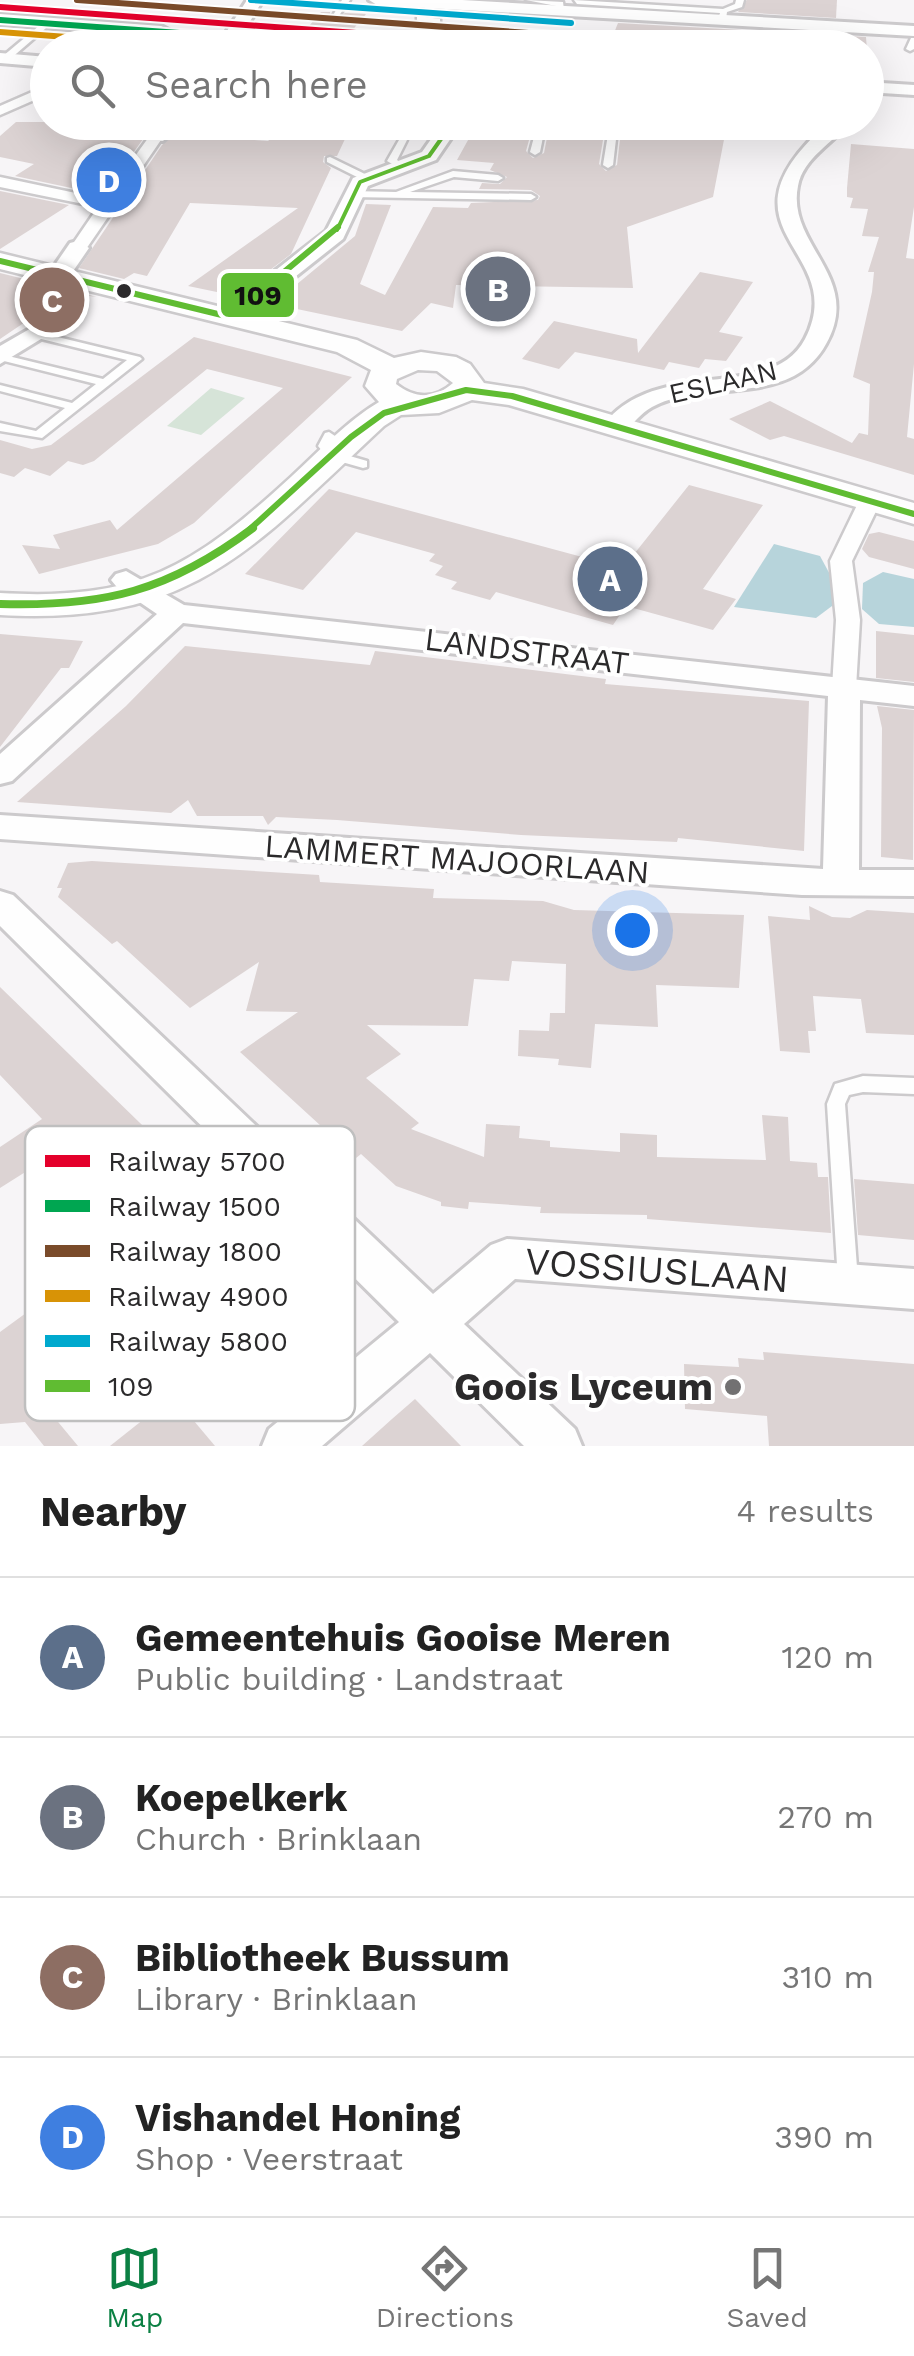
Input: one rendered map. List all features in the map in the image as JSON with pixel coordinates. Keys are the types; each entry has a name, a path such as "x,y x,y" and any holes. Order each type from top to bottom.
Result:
{"street":[{"path":"233,30 255,0"},
{"path":"376,0 436,8 572,6 914,31"},
{"path":"4,22 149,30"},
{"path":"3,58 30,60"},
{"path":"884,86 914,88"},
{"path":"0,111 30,97"},
{"path":"58,274 159,140"},
{"path":"230,317 335,234 358,186 429,156 440,140"},
{"name":"ESLAAN","path":"615,427 644,401 758,380 795,365 814,345 826,310 823,286 788,216 784,187 795,160 819,140"},
{"path":"0,182 110,205"},
{"path":"0,261 347,346 385,377 396,400 411,404"},
{"path":"0,357 33,334"},
{"path":"341,452 385,377 426,361 452,365 467,376 466,390"},
{"path":"0,772 45,736 149,595 184,580 221,557 373,419 411,404 449,401 466,390 512,396 914,514"},
{"path":"841,881 848,620 841,561 870,501"},
{"name":"LANDSTRAAT","path":"0,600 62,608 149,595 914,696"},
{"name":"LAMMERT MAJOORLAAN","path":"0,828 802,882 914,883"},
{"path":"0,904 228,1126"},
{"path":"355,1250 558,1446"},
{"name":"VOSSIUSLAAN","path":"355,1385 507,1259 914,1289"},
{"name":"VOSSIUSLAAN","path":"286,1446 314,1421"}],"lane":[{"path":"335,15 346,0"},
{"path":"530,0 572,6"},
{"path":"723,15 740,5 740,0"},
{"path":"39,30 49,22"},
{"path":"3,58 30,37"},
{"path":"402,166 392,161 403,140"},
{"path":"535,152 538,140"},
{"path":"608,165 611,140"},
{"path":"330,160 358,186 392,195 530,196"},
{"path":"392,195 453,174 498,178"},
{"path":"0,427 38,436 136,359 33,334"},
{"path":"0,357 106,383"},
{"path":"0,388 75,407"},
{"path":"848,1284 836,1104 842,1089 863,1084 914,1086"}],"green space":[{"path":"211,388 245,398 201,435 167,426"}],"water":[{"path":"774,544 820,556 833,580 832,606 816,618 734,607"},
{"path":"883,572 914,579 914,627 879,624 862,609 863,583"}],"building":[{"path":"747,0 837,0 836,18 738,12"},
{"path":"321,12 330,12 332,21 345,13 366,14 352,30 306,30"},
{"path":"618,23 742,30 615,30"},
{"path":"16,122 30,122 30,140 142,140 117,175 90,192 15,176 34,164 0,157 0,136"},
{"path":"168,140 345,140 337,156 324,156 323,162 331,168 291,254 236,296 188,286 298,208 190,203 147,276 134,273 124,279 79,268"},
{"path":"468,140 529,140 526,151 533,158 544,153 547,140 603,140 599,164 606,171 617,165 620,140 724,140 713,197 627,227 633,288 456,285 453,308 431,303 402,331 273,304 355,236 366,204 391,205 360,284 385,295 433,207 468,208 471,203 538,200 540,196 531,190 479,189 482,183 500,184 507,177 490,170 494,163 457,160"},
{"path":"851,144 914,149 914,207 906,258 914,259 914,364 907,437 914,439 914,475 784,436 770,440 729,419 770,401 852,443 859,433 868,435 870,384 853,377 872,292 874,272 868,272 879,237 862,236 868,209 850,208 853,198 847,197 847,188"},
{"path":"0,191 69,205 0,249"},
{"path":"700,272 753,282 719,332 743,337 726,361 705,359 699,368 669,362 664,370 575,352 559,369 522,359 554,321 637,339 638,353"},
{"path":"0,273 97,297 68,293 0,339"},
{"path":"194,337 352,377 194,523 158,544 39,574 22,545 60,549 53,535 110,520 117,530 283,388 207,369 94,461 83,465 68,461 50,476 25,468 14,477 0,473 0,440 32,449 51,445"},
{"path":"689,485 763,505 703,589 736,599 713,630 626,606 613,625 496,592 490,600 451,589 457,582 435,575 443,566 429,561 435,554 356,532 303,590 245,574 329,489 623,568"},
{"path":"879,532 914,541 914,569 869,557 862,549 869,534"},
{"path":"876,631 914,635 914,682 876,678"},
{"path":"0,634 83,641 69,668 61,668 0,747"},
{"path":"185,646 370,665 375,651 606,679 605,684 809,701 804,851 678,838 677,842 521,835 276,817 268,825 263,816 197,816 188,800 171,813 17,802 126,706"},
{"path":"877,706 914,710 913,860 881,857 882,728"},
{"path":"92,861 319,875 320,882 434,889 433,898 543,901 574,910 744,915 739,988 656,985 658,1027 595,1024 591,1068 558,1065 559,1059 518,1056 519,1030 549,1031 550,1013 565,1013 566,964 512,961 509,981 474,979 468,1026 367,1025 401,1054 366,1078 419,1123 411,1129 484,1157 486,1124 520,1126 519,1138 550,1141 550,1147 620,1152 620,1133 657,1135 657,1157 766,1160 762,1115 788,1117 790,1161 817,1163 818,1177 828,1177 831,1233 647,1219 647,1215 540,1213 541,1207 469,1202 468,1209 441,1206 441,1202 396,1186 361,1154 355,1157 355,1126 321,1126 240,1052 298,1012 246,1011 259,962 190,1008 117,941 112,944 58,897 62,888 57,888 68,863"},
{"path":"809,906 832,917 850,918 867,910 914,913 914,1035 866,1033 861,999 813,996 816,1031 808,1031 810,1053 780,1051 768,916 810,920"},
{"path":"0,987 143,1126 32,1126 42,1119 0,1075"},
{"path":"25,1130 25,1172 0,1188 0,1147"},
{"path":"854,1179 914,1184 914,1240 858,1235"},
{"path":"25,1314 25,1421 57,1421 78,1446 44,1446 25,1422 0,1424 0,1332"},
{"path":"763,1352 914,1364 914,1446 769,1446 767,1416 685,1409 684,1364 739,1367 738,1358 764,1360"},
{"path":"415,1399 461,1446 362,1446 392,1419"},
{"path":"142,1421 194,1421 215,1446 110,1446"}],"rail line":[{"name":"1800","path":"77,0 488,30"},
{"name":"5800","path":"251,0 571,23"},
{"name":"5700","path":"0,7 315,30"},
{"name":"1500","path":"0,20 139,30"},
{"name":"4900","path":"0,32 30,34"}],"transit line":[{"name":"109","path":"0,261 230,317 335,234 360,182 429,156 440,140"},
{"name":"109","path":"0,604 86,603 157,586 190,571 254,527 373,419 466,390 512,396 914,514"}],"place":[{"name":"Vishandel Honing","path":"109,180"},
{"name":"Koepelkerk","path":"498,289"},
{"name":"Bibliotheek Bussum","path":"52,300"},
{"name":"Gemeentehuis Gooise Meren","path":"610,579"},
{"name":"Goois Lyceum","path":"733,1387"}]}
